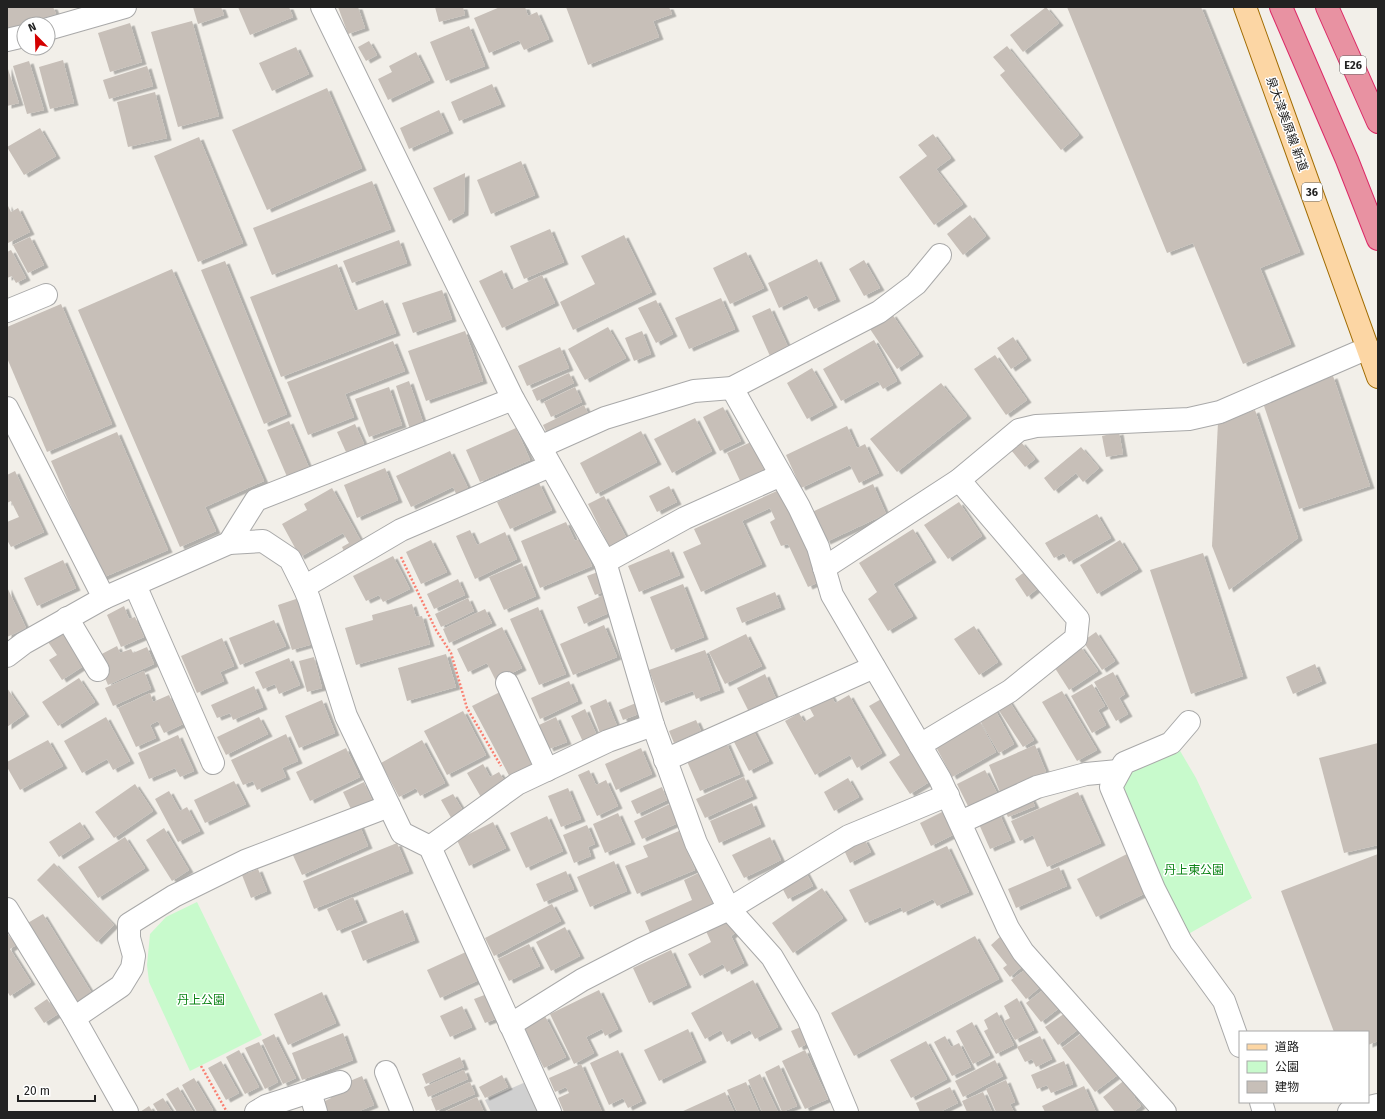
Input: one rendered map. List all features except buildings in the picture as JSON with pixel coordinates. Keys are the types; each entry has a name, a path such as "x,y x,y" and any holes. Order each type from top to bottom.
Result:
{"highway":[{"path":"1281,7 1347,160 1378,239"},
{"name":"E26","path":"1327,7 1378,122"}],"main road":[{"name":"泉大津美原線 新道","path":"1245,7 1378,377"}],"street":[{"path":"56,27 125,7"},
{"path":"322,7 513,399 605,562 653,725 696,843 729,910 772,957 808,1018 847,1112"},
{"path":"540,447 613,416 694,391 732,388 879,312 916,284 940,255"},
{"path":"7,311 46,296"},
{"path":"824,568 959,480 1019,430 1036,426 1188,419 1220,412 1368,348"},
{"path":"732,388 780,475 799,506 818,547 832,595 948,795 1008,928 1023,952 1165,1112"},
{"path":"229,543 256,500 513,399"},
{"path":"7,408 104,598"},
{"path":"304,587 401,530 550,466"},
{"path":"605,562 685,518 780,475"},
{"path":"920,745 1010,691 1076,638 1078,619 959,480"},
{"path":"7,656 24,643 104,598 229,543 263,541 290,559 309,599 346,716 402,833 430,847 550,1112"},
{"path":"135,585 213,763"},
{"path":"67,618 98,670"},
{"path":"665,760 874,667"},
{"path":"507,683 547,770"},
{"path":"1189,722 1171,743 1124,763 1118,771 1111,787 1154,889 1181,942 1224,1001 1239,1043"},
{"path":"430,847 513,788 608,741 653,725"},
{"path":"961,822 1037,787 1086,774 1118,771"},
{"path":"510,1025 582,980 642,949 729,910 849,836 948,795"},
{"path":"74,1018 121,986 132,968 134,956 129,938 129,924 174,896 245,861 389,806"},
{"path":"7,909 74,1018 127,1112"},
{"path":"386,1072 402,1112"},
{"path":"256,1112 266,1106 313,1102 340,1082"},
{"path":"1349,1112 1378,1105"}],"path":[{"path":"391,536 436,630 451,653 467,708 513,788"},
{"path":"200,1066 227,1112"}],"shaded area":[{"path":"528,1081 542,1112 491,1112 485,1100"}],"green space":[{"name":"丹上東公園","path":"1176,744 1196,778 1252,898 1183,937 1116,787 1118,771"},
{"name":"丹上公園","path":"197,902 262,1035 190,1071 149,982 147,965 150,934 166,917"}]}
